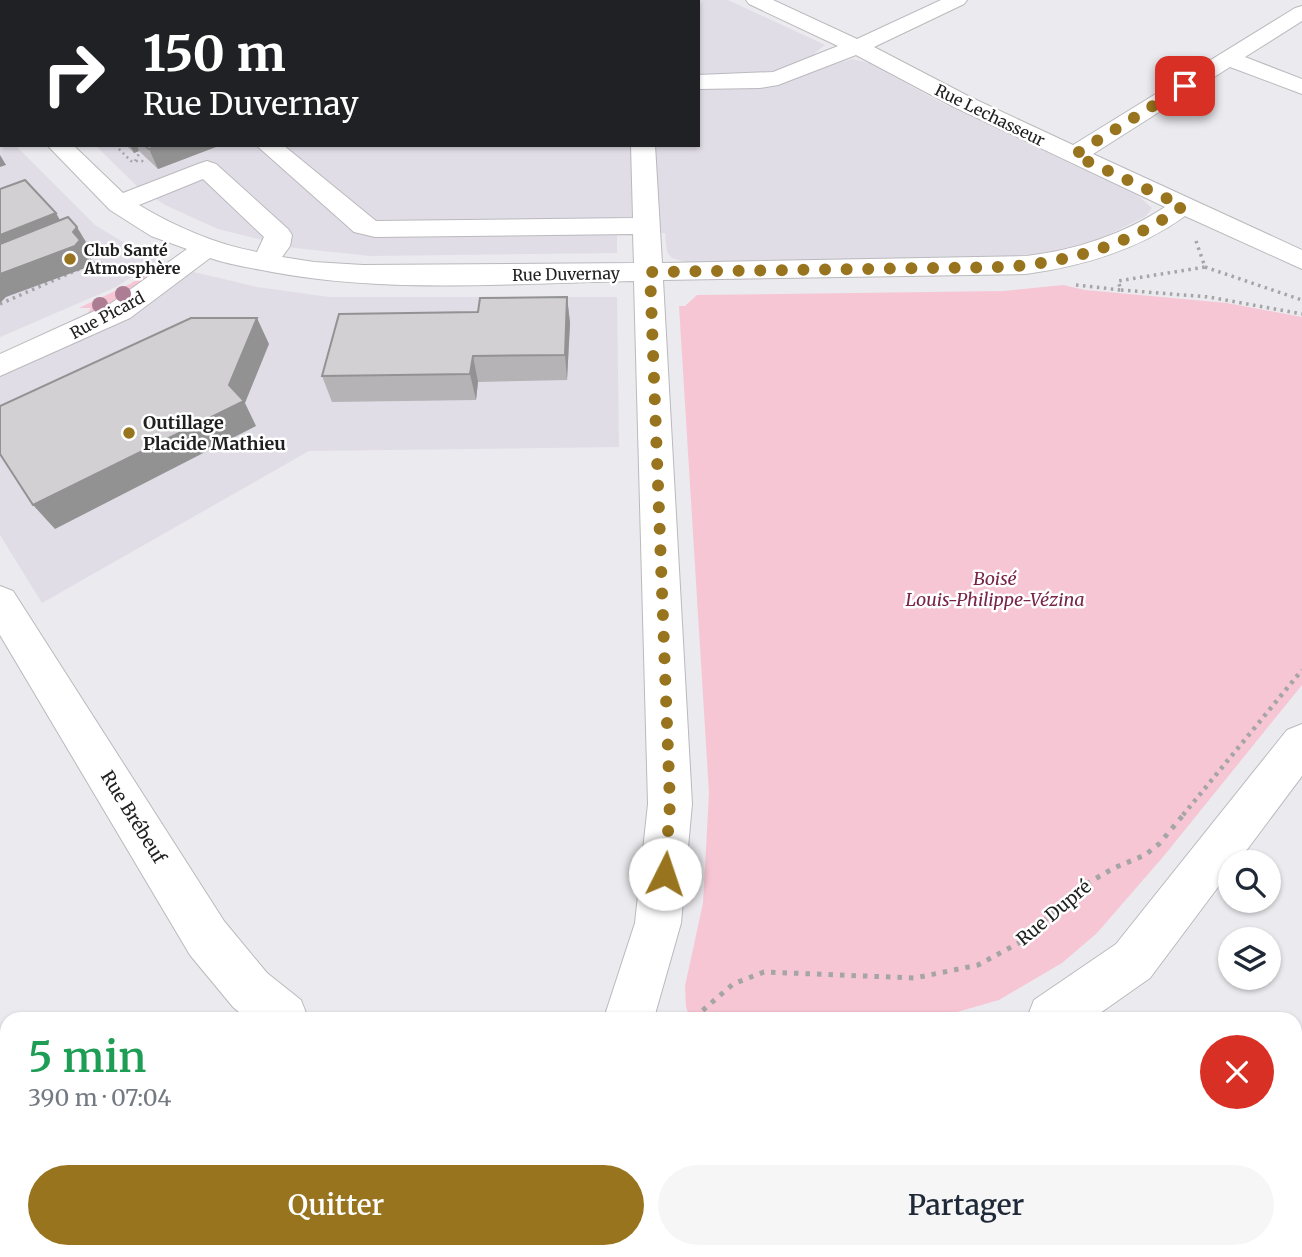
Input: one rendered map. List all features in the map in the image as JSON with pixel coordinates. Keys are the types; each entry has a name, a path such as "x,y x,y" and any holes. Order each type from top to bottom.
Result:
{"street":[{"name":"Rue Lechasseur","path":"756,0 1074,155 1187,218 1302,261"},
{"path":"700,82 778,78 856,47 957,0"},
{"path":"1074,155 1302,12"},
{"path":"1229,59 1302,87"},
{"name":"Rue Duvernay","path":"61,147 119,204 161,230 205,248 263,263 314,271 375,275 962,268 1045,263 1117,244 1162,221 1187,218"},
{"path":"270,147 364,226 375,229 647,226"},
{"path":"631,1012 658,923 670,804 643,147"},
{"path":"119,204 206,169 278,235 276,246 263,263"},
{"name":"Rue Picard","path":"0,366 120,311 160,285 205,248"},
{"name":"Rue Brébeuf","path":"0,602 207,938 236,975 274,1012"},
{"path":"1061,1012 1133,961 1302,743"}],"path":[{"path":"117,147 131,161 142,161 148,167"},
{"path":"135,161 139,154 137,152"},
{"path":"1187,218 1205,267"},
{"path":"0,304 92,263 108,264"},
{"path":"1121,290 1118,281 1205,267 1302,300"},
{"path":"1070,284 1209,298 1302,314"},
{"name":"Rue Dupré","path":"701,1012 733,984 764,972 915,978 967,968 1003,954 1026,939 1074,891 1114,868 1145,855 1159,844 1302,670"}],"shaded area":[{"path":"700,0 728,0 825,45 814,54 836,64 852,59 869,63 938,101 1137,195 1152,208 1146,216 1102,238 1054,251 998,258 686,262 672,258 667,252 665,233 617,234 617,253 370,256 295,248 218,229 165,205 139,188 97,147 700,147"},
{"path":"0,147 17,147 95,225 133,248 159,259 116,287 0,337"},
{"path":"189,271 257,287 329,297 617,297 619,447 309,451 42,603 0,535 0,376"}],"green space":[{"path":"165,261 154,279 132,295 86,316 91,308 79,308 130,284"},
{"name":"Boisé Louis-Philippe-Vézina","path":"1063,285 1085,290 1227,303 1302,317 1302,685 1163,857 1097,933 1062,963 999,1000 957,1012 688,1012 685,986 703,903 709,793 679,306 685,306 697,295 1004,291"}],"building":[{"path":"25,180 56,213 0,235 0,189"},
{"path":"68,217 77,227 73,232 80,240 75,246 0,274 0,244"},
{"path":"567,297 565,355 473,356 470,374 322,376 339,314 478,312 480,298"},
{"name":"Outillage Placide Mathieu","path":"191,318 257,318 229,385 244,401 33,505 0,454 0,406"}],"place":[{"name":"Club Santé Atmosphère","path":"70,259"},
{"name":"Outillage Placide Mathieu","path":"129,433"}],"route":[{"path":"665,874 670,804 650,272 1005,267 1080,256 1117,244 1138,235 1183,206 1074,155 1185,86"}]}
